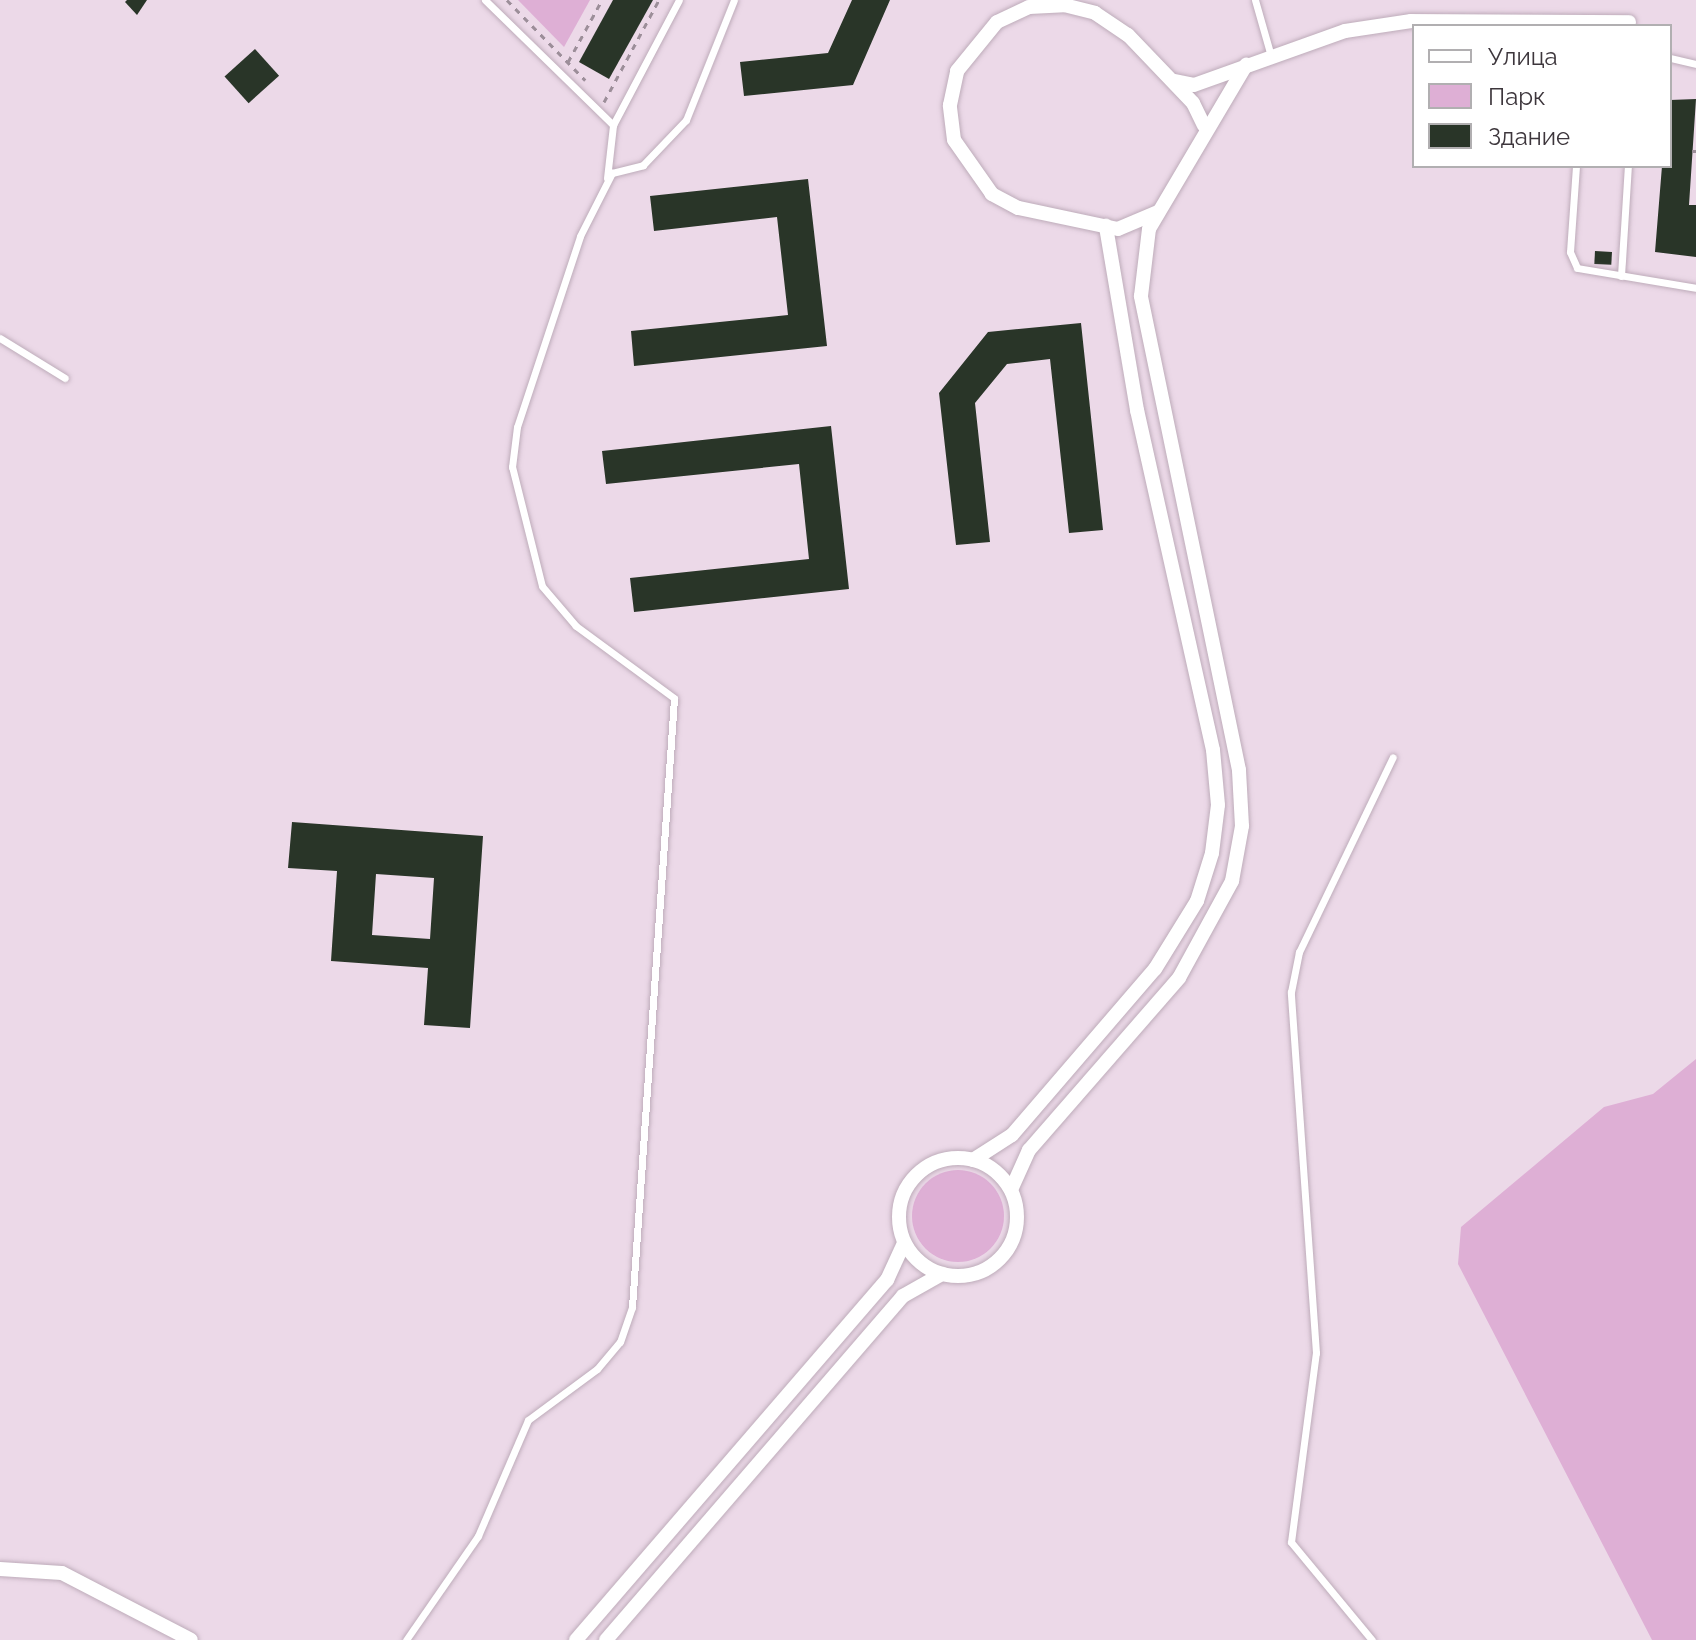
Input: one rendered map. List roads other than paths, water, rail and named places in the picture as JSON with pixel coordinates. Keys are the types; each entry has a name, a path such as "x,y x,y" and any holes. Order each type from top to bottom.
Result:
{"street":[{"path":"1158,212 1131,226 1106,226 1018,208 992,194 954,140 950,105 957,71 997,22 1029,7 1064,5 1095,13 1128,35 1175,81 1204,126"},
{"path":"1175,81 1194,85 1345,31 1411,21 1631,24"},
{"path":"606,1640 903,1296 942,1274 966,1276 999,1259 1016,1227 1011,1190 1029,1150 1179,978 1210,929 1232,881 1242,826 1239,770 1141,296 1142,260 1158,212 1204,126 1246,65"},
{"path":"942,1274 904,1243 898,1219 908,1184 937,1161 973,1160 1012,1135 1155,969 1197,901 1212,853 1218,805 1213,750 1137,410 1106,226"},
{"path":"973,1160 1011,1190"},
{"path":"576,1640 887,1280 904,1243"},
{"path":"0,1569 62,1573 191,1640"}],"lane":[{"path":"485,0 613,125"},
{"path":"606,184 613,125 679,0"},
{"path":"406,1640 478,1536 528,1420 597,1369 620,1342 632,1307 674,698 576,626 542,586 512,467 517,427 580,236 612,173 643,165 669,146 734,0"},
{"path":"1255,0 1271,56"},
{"path":"1672,58 1696,64"},
{"path":"1576,168 1572,260 1585,271 1696,288"},
{"path":"1621,276 1628,168"},
{"path":"0,338 65,378"},
{"path":"1372,1640 1291,1542 1316,1353 1291,992 1299,952 1393,757"}]}
